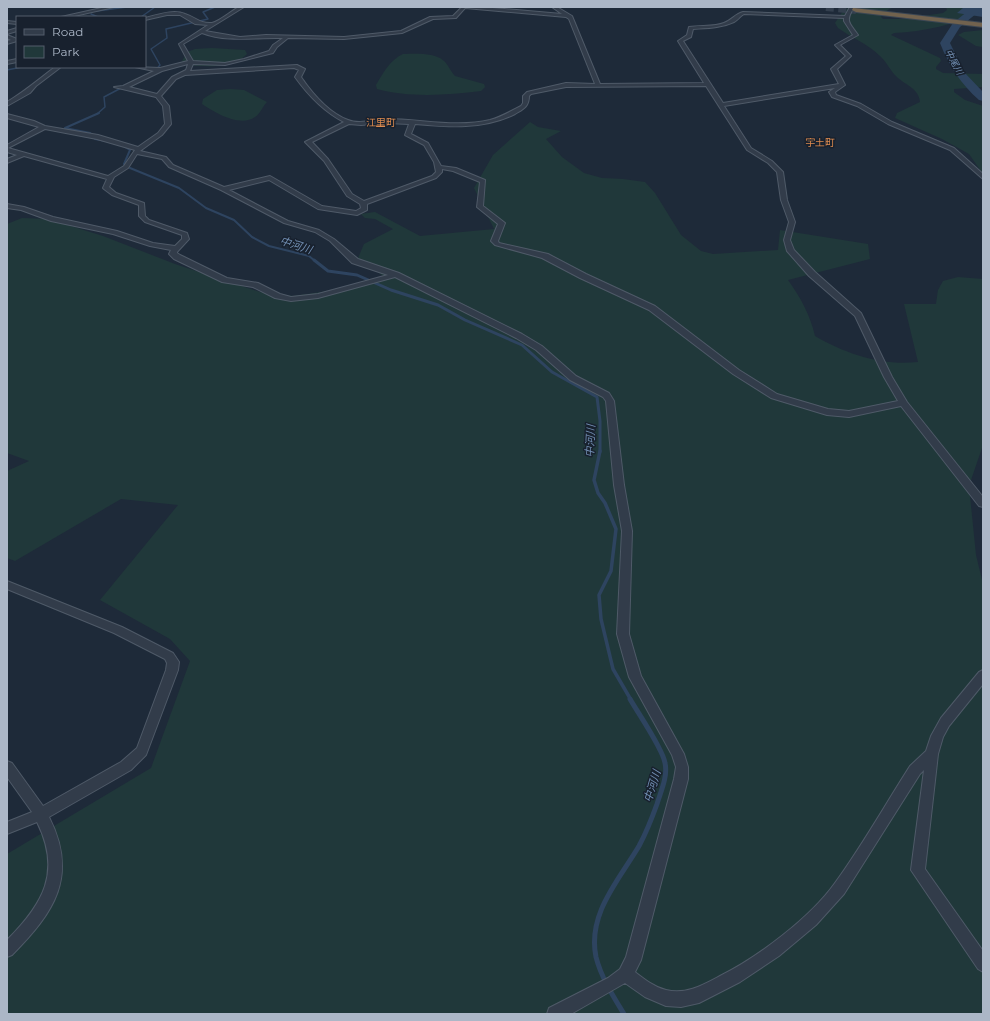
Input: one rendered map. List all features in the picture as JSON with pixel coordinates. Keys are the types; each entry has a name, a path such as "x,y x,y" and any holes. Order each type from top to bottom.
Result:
{"highway":[{"path":"854,9 983,25"}],"street":[{"path":"71,16 94,13 112,7"},
{"path":"185,73 188,71 191,61 181,44 185,40 242,7"},
{"path":"201,31 210,34 240,38 344,38 402,32 432,18 454,18 465,7 570,16"},
{"path":"554,7 570,16 598,86"},
{"path":"854,9 846,16 747,13 738,15 735,20 723,25 691,28 689,36 680,41 749,149 770,162 780,172 784,200 792,222 787,240 791,251 812,274 858,315 881,363 903,402 983,504"},
{"path":"828,11 846,16"},
{"path":"147,19 167,14 180,14 185,15 195,22 214,23"},
{"path":"842,85 834,69 849,56 838,48 837,45 854,37 856,33 849,26 846,16"},
{"path":"7,36 14,40 7,43"},
{"path":"286,38 275,46 271,52 245,60 225,64 191,61 158,70 121,87 139,94 158,96 166,106 168,124 160,134 137,150 126,167 110,178 106,186 108,190 114,194 142,204 142,216 147,222 185,234 186,239 175,248 173,254 177,257 233,282 261,286 283,298 308,298 396,275"},
{"path":"158,96 174,78 185,73 204,73 295,66 302,69 298,77 308,90 349,122"},
{"path":"7,104 29,91 34,85 57,68"},
{"path":"145,68 158,70"},
{"path":"412,124 408,135 426,144 437,162 439,172 434,177 363,203 356,201 349,195 345,186 326,160 308,142 349,122 404,121 412,124 451,124 492,121 523,107 526,103 526,96 529,93 566,85 598,86 708,84"},
{"path":"722,105 842,85"},
{"path":"842,85 832,92 834,96 860,105 890,123 952,149 983,177"},
{"path":"7,116 32,122 44,127 93,136 164,158 171,166 223,189 286,222 317,231 332,240 355,261 396,275 441,296 539,348 573,378 601,392 610,401 618,485 627,531 623,634 635,677 678,754 682,767 681,779 633,960 625,974 555,1014"},
{"path":"7,147 44,127"},
{"path":"7,150 110,178"},
{"path":"7,162 22,155"},
{"path":"438,167 454,169 483,181 480,207 502,223 494,241 497,244 545,256 583,276 652,308 736,372 774,396 827,412 849,414 903,402"},
{"path":"223,189 270,178 320,208 359,212 365,209 363,203"},
{"path":"7,206 22,208 51,219 116,232 152,245 175,248"},
{"path":"7,585 118,630 169,656 173,662 172,670 142,751 136,759 41,814 7,828"},
{"path":"983,675 946,722 937,736 932,754 918,870 983,964"},
{"path":"625,974 650,992 666,998 681,999 699,995 735,977 774,951 811,920 839,889 915,770 932,754"},
{"path":"7,767 41,814 49,831 55,876 50,895 34,922 7,950"}],"green space":[{"path":"850,7 895,7 889,9 881,17 883,19 903,19 943,13 947,10 946,7 983,7 983,12 950,24 917,31 894,33 891,35 940,58 941,61 936,69 943,73 983,74 983,87 954,89 954,92 965,100 983,106 983,174 969,154 942,139 895,118 897,113 920,102 919,98 912,88 895,75 882,58 838,28 835,23 843,11"},
{"path":"983,30 983,47 976,46 958,35 964,32"},
{"path":"212,48 245,50 247,54 241,59 225,65 197,66 181,63 187,52 195,49"},
{"path":"403,54 424,54 440,58 445,62 455,76 484,84 485,87 481,91 429,95 403,94 377,89 376,85 387,67"},
{"path":"217,90 244,90 267,102 257,116 249,120 242,121 227,118 202,104 203,99"},
{"path":"530,122 538,127 561,131 546,139 562,157 584,173 602,178 645,182 655,193 681,235 701,251 713,254 778,250 780,230 868,244 870,259 788,280 804,307 815,336 852,353 891,362 918,362 904,304 936,304 938,290 943,281 958,277 983,279 983,445 969,486 976,555 983,584 983,1014 7,1014 7,854 151,768 190,661 170,639 100,600 178,505 121,499 15,561 7,558 7,471 29,461 7,453 7,224 22,218 48,219 103,236 175,264 260,292 293,296 369,285 383,276 358,258 364,244 393,229 375,219 365,218 361,214 375,212 420,236 494,229 474,188 493,155"}],"water":[{"path":"962,7 983,7 983,17 957,13 963,8"}],"waterway":[{"path":"97,11 127,7"},
{"path":"142,16 155,7"},
{"name":"中河川","path":"155,71 160,65 151,49 167,38 166,29 208,19 203,12 215,7"},
{"name":"中尾川","path":"979,7 956,25 945,43 960,73 970,86 983,98"},
{"path":"91,14 96,16"},
{"path":"7,62 16,59"},
{"path":"7,70 17,68"},
{"name":"中河川","path":"97,114 105,107 104,97 123,87"},
{"name":"中河川","path":"97,114 65,128 90,133 95,139 106,141"},
{"name":"中河川","path":"124,164 130,150 125,147"},
{"name":"中河川","path":"130,168 179,188 206,208 234,220 252,237 269,246 309,256 315,261"},
{"name":"中河川","path":"314,260 328,271 357,275 391,290 438,305 465,320 522,345 552,372 597,397 600,421 600,451"},
{"name":"中河川","path":"600,451 594,480 598,493 605,503 616,529 611,571 599,595 601,619 613,669 631,700"},
{"name":"中河川","path":"624,1014 608,986 598,964 594,941 596,926 600,912 607,898 639,846 646,831 662,789 666,773 665,763 660,749 630,699"}],"tunnel":[{"path":"826,7 856,10"}],"district":[{"name":"江里町","path":"381,122"},
{"name":"宇土町","path":"820,142"}]}
